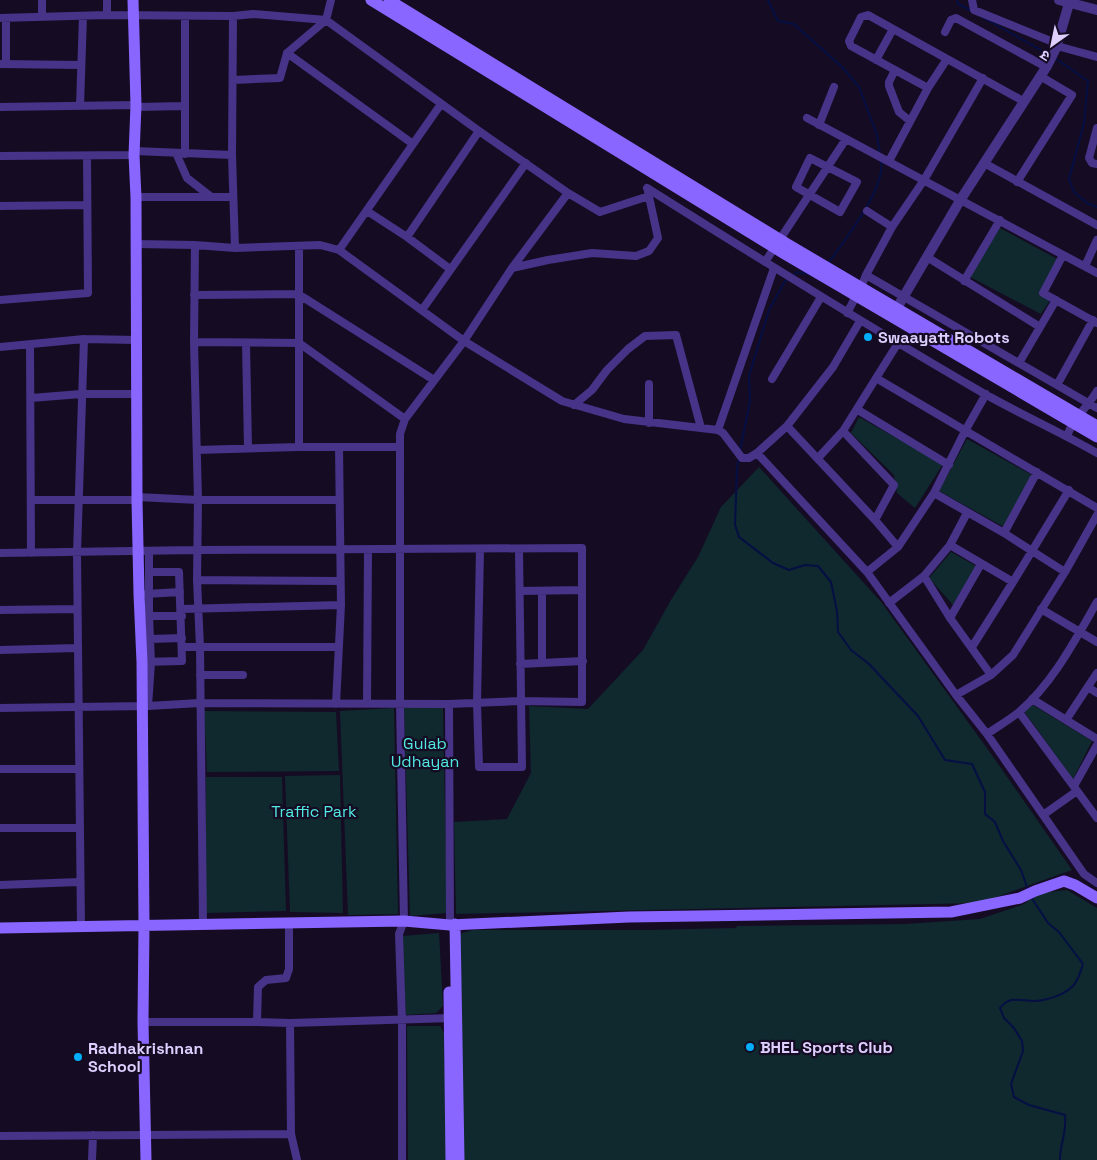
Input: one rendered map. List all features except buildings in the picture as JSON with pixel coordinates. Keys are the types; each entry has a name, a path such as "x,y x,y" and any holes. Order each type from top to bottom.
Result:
{"main road":[{"path":"133,0 136,106 134,153 136,197 137,499 144,551 147,662 142,1022 146,1160"},
{"path":"371,0 476,59 777,243 1075,419 1097,426"},
{"path":"389,0 476,59"},
{"path":"858,291 897,308 1075,419 1097,437"},
{"path":"0,928 404,921 452,924 638,917 950,912 1020,898 1064,881 1097,898"},
{"path":"451,1160 452,924"},
{"path":"452,1018 459,1160"}],"street":[{"path":"42,0 42,18"},
{"path":"106,0 107,15"},
{"path":"233,80 280,78 288,53 326,20 331,0"},
{"path":"972,0 974,10 1057,46 1097,57"},
{"path":"897,308 961,200 1023,100 1044,70 1057,46 1066,1 1097,10"},
{"path":"81,65 3,64 3,18 107,15 233,16 253,14 326,20 479,131 568,193 600,212 649,196"},
{"path":"928,88 853,48 850,44 851,36 861,17 868,15 1023,100"},
{"path":"80,106 83,16"},
{"path":"185,16 185,154"},
{"path":"233,16 232,197 235,248"},
{"path":"945,32 951,20 956,18 1044,70 1072,95 1017,182"},
{"path":"876,60 893,29"},
{"path":"288,53 413,144"},
{"path":"888,160 947,58"},
{"path":"895,70 889,86 899,112 910,121"},
{"path":"847,313 892,227 924,180 983,78"},
{"path":"819,125 834,87"},
{"path":"339,250 441,104"},
{"path":"0,107 185,106"},
{"path":"807,118 1097,272"},
{"path":"1097,128 1089,158 1092,163 1097,164"},
{"path":"407,237 479,131"},
{"path":"765,262 846,139"},
{"path":"0,156 86,156 134,153 232,155"},
{"path":"176,153 187,178 210,196"},
{"path":"0,300 88,293 86,156"},
{"path":"810,158 828,167 857,182 840,212 796,187 810,158"},
{"path":"422,310 526,163"},
{"path":"984,163 1097,225"},
{"path":"512,268 592,253 636,256 649,251 658,238 647,188 860,321 986,394 1097,453"},
{"path":"402,1160 402,1020 399,934 404,921 400,704 400,434 406,418 464,341 512,268 568,193"},
{"path":"136,197 232,197"},
{"path":"0,206 87,205"},
{"path":"367,211 407,237 450,269"},
{"path":"867,212 892,227"},
{"path":"964,280 1000,220"},
{"path":"1085,266 1097,240"},
{"path":"136,244 235,248 320,245 339,250 464,341 562,401 624,419 721,431 742,458 750,458 787,426 833,367 860,321"},
{"path":"195,245 194,342 198,500 196,550 200,647 203,924"},
{"path":"299,247 300,447"},
{"path":"1056,385 1095,322 1043,293 1063,255"},
{"path":"927,257 1040,327"},
{"path":"721,431 774,268"},
{"path":"866,275 1093,406"},
{"path":"194,295 298,294 434,380"},
{"path":"772,379 821,297"},
{"path":"1019,363 1056,300"},
{"path":"574,405 592,390 607,370 621,356 645,336 676,335 700,428"},
{"path":"0,348 84,339 136,340"},
{"path":"81,926 76,648 78,500 84,339"},
{"path":"194,342 299,344 406,418"},
{"path":"246,343 248,448"},
{"path":"818,458 843,432 898,343"},
{"path":"30,345 31,553"},
{"path":"876,378 1097,508"},
{"path":"649,384 650,423"},
{"path":"1067,436 1075,419 1093,406 1097,391"},
{"path":"30,398 81,394 136,394"},
{"path":"867,572 898,547 934,493 965,430 986,394"},
{"path":"858,410 949,465"},
{"path":"787,426 898,547"},
{"path":"843,432 894,485 875,520"},
{"path":"336,704 341,605 339,447"},
{"path":"197,450 399,447"},
{"path":"757,453 867,572 956,695 987,734 1084,874 1097,883"},
{"path":"1004,533 1037,472"},
{"path":"972,646 1068,490"},
{"path":"934,493 1004,533 1065,572"},
{"path":"31,500 339,500"},
{"path":"889,603 924,576 950,545 967,513"},
{"path":"956,695 991,675 1013,655 1065,572 1097,515"},
{"path":"950,545 1013,582"},
{"path":"0,553 582,548 583,661 582,702 520,701 449,704 367,702 336,704 200,703 145,706 0,708"},
{"path":"480,549 477,703 479,766 522,767 519,550"},
{"path":"367,702 368,550"},
{"path":"144,551 150,572 144,594 149,616 150,639 147,662 182,661 180,572 150,572"},
{"path":"950,618 981,564"},
{"path":"924,576 950,618 972,646 991,675"},
{"path":"197,580 340,581"},
{"path":"520,591 582,590"},
{"path":"542,591 542,663"},
{"path":"144,594 180,592"},
{"path":"987,734 1019,712 1032,699 1056,670 1097,602"},
{"path":"149,616 199,608 341,605"},
{"path":"0,610 77,609"},
{"path":"1041,609 1097,642"},
{"path":"150,639 182,638"},
{"path":"182,647 339,647"},
{"path":"0,650 76,648"},
{"path":"520,664 583,661"},
{"path":"1066,720 1097,673"},
{"path":"200,675 243,675"},
{"path":"1088,687 1097,693"},
{"path":"1032,699 1097,739"},
{"path":"449,704 452,924"},
{"path":"1019,712 1097,818"},
{"path":"1043,815 1075,789 1097,745"},
{"path":"0,769 78,769"},
{"path":"0,828 78,828"},
{"path":"0,885 80,882"},
{"path":"257,1022 258,987 266,980 286,978 289,969 289,923"},
{"path":"142,1022 290,1023 452,1018"},
{"path":"290,1023 292,1134 297,1160"},
{"path":"92,1160 93,1134"},
{"path":"0,1136 292,1134"}],"green space":[{"path":"1000,228 1061,261 1046,291 1049,302 1041,314 970,277"},
{"path":"859,417 943,464 915,508 897,493 894,475 851,433"},
{"path":"967,439 1032,475 1004,527 939,491"},
{"path":"759,467 882,603 1072,870 980,903 456,914 454,822 507,819 531,773 529,706 588,709 643,650 698,557 721,507"},
{"path":"951,552 976,566 953,605 929,578"},
{"path":"1033,705 1092,741 1073,779 1024,711"},
{"name":"Gulab Udhayan","path":"404,707 443,707 447,913 410,916"},
{"path":"394,708 398,914 348,915 340,711"},
{"path":"204,711 336,712 339,771 207,772"},
{"name":"Traffic Park","path":"340,775 343,913 290,912 285,776"},
{"path":"206,777 282,777 286,911 206,913"},
{"name":"BHEL Sports Club","path":"1067,890 1097,908 1097,1160 464,1160 459,934 473,930 649,930 736,928 737,926 906,924 980,919 1022,905 1041,893"},
{"path":"439,933 443,1006 436,1013 406,1015 402,936"},
{"path":"407,1026 440,1026 444,1033 447,1160 408,1160"}],"waterway":[{"path":"768,0 778,21 794,24 843,68 859,87 877,135 880,154"},
{"path":"957,0 958,4 972,11"},
{"path":"982,17 1048,54"},
{"path":"1055,58 1088,81 1084,123 1069,179 1074,192 1087,203 1097,207"},
{"path":"828,264 871,200 881,172 881,161"},
{"path":"792,276 797,272 809,274"},
{"path":"740,451 750,401 749,376 769,310 785,281 788,279"},
{"path":"739,458 735,525 739,537 773,563 789,570 805,565 818,566 831,582 837,611 838,632 851,650 869,664 918,716 945,760 972,764 985,792 985,814 995,822 1003,841 1021,870 1028,890"},
{"path":"1031,897 1048,923 1059,932 1083,964 1075,984 1065,992 1043,1000 1011,1000 1000,1008 1004,1018 1014,1028 1022,1041 1023,1051 1011,1084 1014,1097 1029,1105 1065,1115 1060,1160"}],"place":[{"name":"Swaayatt Robots","path":"868,337"},
{"name":"BHEL Sports Club","path":"750,1047"},
{"name":"Radhakrishnan School","path":"78,1057"}]}
